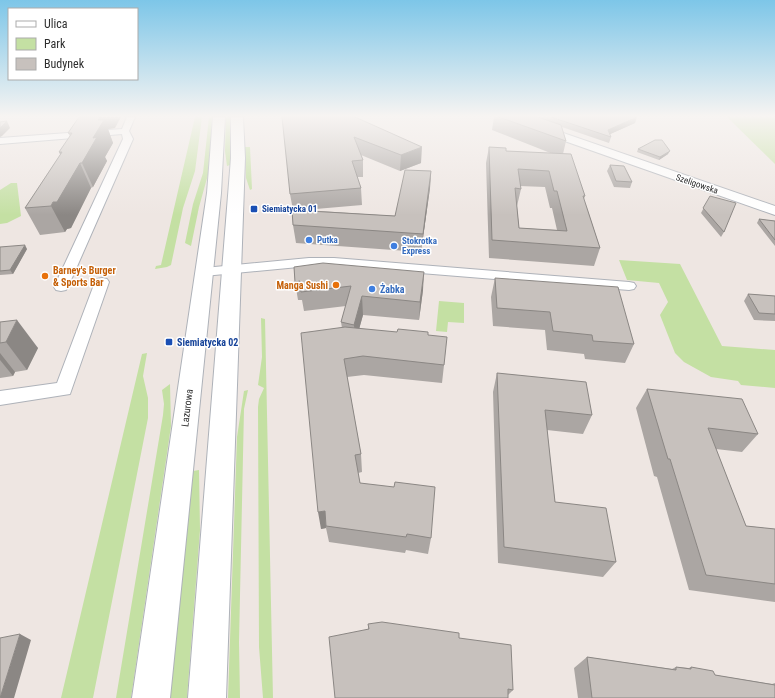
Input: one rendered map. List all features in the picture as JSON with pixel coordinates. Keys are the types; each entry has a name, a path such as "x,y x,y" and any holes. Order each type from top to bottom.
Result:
{"main road":[{"name":"Lazurowa","path":"151,698 204,272 218,150"},
{"path":"206,698 238,150"}],"street":[{"path":"62,287 123,150"},
{"name":"Szeligowska","path":"600,150 775,210"},
{"path":"204,272 309,262 334,262 629,286"},
{"path":"0,398 64,389 102,282"}],"green space":[{"path":"188,150 198,150 195,171 183,208 171,265 155,269 156,266 161,265"},
{"path":"206,150 211,150 209,171 199,207 191,246 185,243 193,204 203,173"},
{"path":"225,150 230,150 230,165 227,166"},
{"path":"245,150 250,150 252,189 250,190 246,178"},
{"path":"760,150 775,150 775,164"},
{"path":"11,183 17,183 21,216 7,223 0,224 0,190"},
{"path":"619,260 680,264 722,346 775,350 775,388 741,385 738,381 711,377 684,362 675,353 660,315 668,302 659,283 627,280"},
{"path":"439,301 464,303 464,323 448,322 447,332 436,331"},
{"path":"261,318 265,319 273,698 263,698 259,647 258,407 259,399 264,388 258,385 262,357"},
{"path":"147,353 143,376 148,398 148,418 93,698 61,698 142,354"},
{"path":"170,384 171,426 131,698 116,698 163,415 164,404 162,390"},
{"path":"248,390 244,409 239,642 240,698 228,698 237,437 244,391"},
{"path":"199,470 200,530 187,698 169,698 193,471"}],"building":[{"path":"61,150 90,150 57,202 53,202 51,206 25,208 62,152 59,152"},
{"path":"285,150 359,150 363,160 352,161 361,188 290,194"},
{"path":"387,150 415,150 401,155"},
{"path":"489,150 571,154 600,248 492,240","holes":["518,169 549,171 554,191 557,191 567,231 519,228 515,188 521,189"]},
{"path":"640,150 669,150 670,151 660,157"},
{"path":"610,165 624,166 632,182 616,181"},
{"path":"405,170 431,171 423,234 293,225 292,210 395,216"},
{"path":"710,196 736,203 724,232 703,208"},
{"path":"759,219 775,221 775,240"},
{"path":"25,245 10,270 0,271 0,247"},
{"path":"323,263 424,272 420,302 362,296 354,325 341,322 351,286 301,292 300,281 295,282 294,267"},
{"path":"495,278 618,287 634,344 593,341 592,335 553,331 550,312 497,308"},
{"path":"748,294 775,296 775,314 759,313"},
{"path":"17,320 6,342 0,343 0,322"},
{"path":"345,327 397,332 398,329 428,332 428,335 447,337 444,365 363,356 344,359 361,454 355,455 360,483 394,487 395,482 435,487 431,538 407,534 406,537 326,526 325,511 318,512 301,333"},
{"path":"497,373 586,382 592,415 545,410 555,502 606,508 616,562 504,547"},
{"path":"647,389 742,399 758,434 708,428 746,526 775,529 775,584 706,575"},
{"path":"382,622 459,633 459,638 511,645 513,690 508,689 508,698 335,698 329,637 369,629 368,624"},
{"path":"20,634 0,698 0,638"},
{"path":"587,657 676,670 676,667 691,669 691,667 713,671 715,675 775,685 775,698 592,698"}],"place":[{"name":"Siemiatycka 01","path":"254,209"},
{"name":"Putka","path":"309,240"},
{"name":"Stokrotka Express","path":"394,246"},
{"name":"Barney's Burger & Sports Bar","path":"45,276"},
{"name":"Manga Sushi","path":"336,285"},
{"name":"Żabka","path":"372,289"},
{"name":"Siemiatycka 02","path":"169,342"}]}
